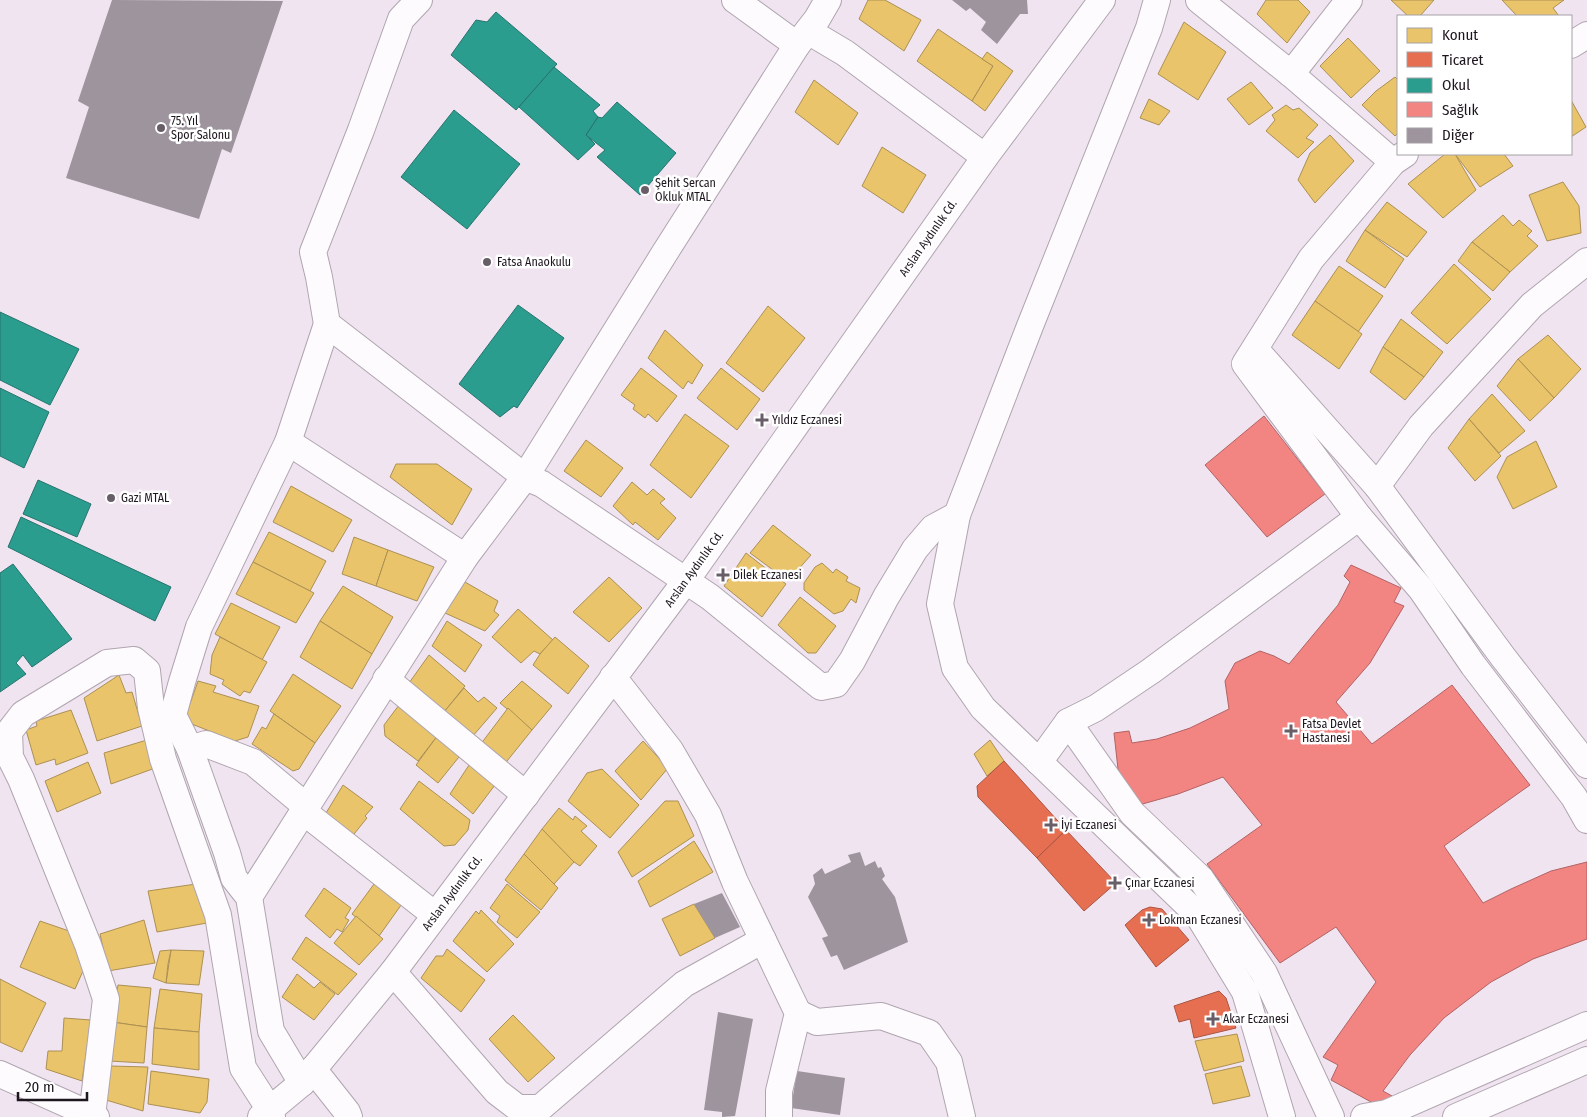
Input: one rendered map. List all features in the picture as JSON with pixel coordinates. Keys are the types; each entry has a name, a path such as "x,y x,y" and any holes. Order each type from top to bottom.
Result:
{"street":[{"path":"349,1117 347,1112 307,1076 271,1031 249,897 234,878 190,749 173,715 199,627 288,442 327,324 313,252 361,130 401,19 418,0"},
{"path":"735,0 803,38 845,53 985,157"},
{"path":"249,897 465,557 525,477 659,262 828,0"},
{"name":"Arslan Aydınlık Cd.","path":"268,1115 307,1076 393,972 436,915 685,582 985,157 1102,0"},
{"path":"1157,0 1149,28 957,514 940,604 955,668 983,708 1198,915 1245,992 1282,1117"},
{"path":"1199,0 1399,158 1311,259 1245,364 1359,517 1422,589 1473,665 1574,797 1587,820"},
{"path":"1291,74 1349,0"},
{"path":"1572,44 1587,36"},
{"path":"1377,486 1421,426 1532,305 1587,261"},
{"path":"327,324 525,477 542,484 710,598 821,687 836,684 852,661 890,590 915,549 932,528 957,514"},
{"path":"1255,349 1377,486 1503,657 1587,765"},
{"path":"288,442 465,557"},
{"path":"1039,762 1068,722 1096,708 1151,671 1359,517"},
{"path":"0,1074 94,1116 106,999 88,945 21,779 10,757 9,732 23,714 107,663 134,660 147,671 151,708 163,759 218,915 243,1068 268,1115"},
{"path":"614,677 670,750 708,814 735,882 798,1013 817,1022 881,1016 929,1033 949,1062 962,1117"},
{"path":"386,679 526,794"},
{"path":"1068,722 1132,813 1201,879 1264,972 1331,1117"},
{"path":"190,749 206,744 253,762 306,810 436,915"},
{"path":"393,972 497,1092 518,1108 540,1108 684,984 763,940"},
{"path":"779,1117 779,1090 798,1013"},
{"path":"1364,1117 1388,1113 1587,1025"},
{"path":"1456,1117 1587,1060"}],"building: Konut":[{"path":"868,0 885,0 921,20 904,51 859,19"},
{"path":"1266,0 1298,0 1310,12 1287,43 1257,14"},
{"path":"1391,0 1434,0 1421,15 1407,15"},
{"path":"1502,0 1564,0 1553,8 1558,15 1516,15"},
{"path":"1184,22 1226,52 1198,100 1158,74"},
{"path":"938,29 993,66 972,101 917,61"},
{"path":"1348,38 1380,71 1351,98 1320,66"},
{"path":"987,52 1013,71 985,111 972,101 993,66 982,59"},
{"path":"1395,77 1397,79 1397,134 1395,136 1362,105 1376,91"},
{"path":"814,80 858,113 838,145 795,112"},
{"path":"1251,82 1273,108 1249,125 1227,99"},
{"path":"1149,99 1170,111 1159,125 1140,118"},
{"path":"1572,102 1586,127 1572,136"},
{"path":"1286,105 1293,110 1299,108 1318,125 1306,138 1314,142 1298,158 1266,131 1275,120 1272,115"},
{"path":"1330,135 1354,161 1315,203 1298,180 1310,153"},
{"path":"882,147 926,175 903,213 862,186"},
{"path":"1444,155 1456,155 1476,190 1443,218 1408,184"},
{"path":"1456,155 1505,155 1513,166 1480,187"},
{"path":"1563,182 1579,206 1581,233 1547,241 1529,195"},
{"path":"1387,202 1427,232 1407,257 1365,230"},
{"path":"1503,215 1513,226 1519,220 1532,231 1527,236 1538,246 1510,272 1472,242"},
{"path":"1365,230 1404,259 1385,288 1346,261"},
{"path":"1472,242 1510,272 1493,291 1458,261"},
{"path":"1454,264 1491,299 1447,344 1411,313"},
{"path":"1339,266 1383,296 1358,332 1315,301"},
{"path":"1315,301 1362,334 1339,369 1292,335"},
{"path":"768,306 805,338 763,392 726,363"},
{"path":"1401,319 1443,352 1424,377 1383,347"},
{"path":"665,330 703,365 692,384 688,381 683,389 648,358"},
{"path":"1548,335 1581,369 1554,398 1518,359"},
{"path":"1383,347 1424,377 1405,400 1370,372"},
{"path":"1518,359 1554,398 1530,421 1497,386"},
{"path":"641,368 677,396 657,422 648,414 645,418 633,409 635,405 621,395"},
{"path":"721,368 760,399 737,430 697,398"},
{"path":"1492,394 1525,431 1499,453 1469,419"},
{"path":"685,414 729,446 691,498 650,465"},
{"path":"1469,419 1501,456 1475,481 1448,448"},
{"path":"586,440 623,468 601,497 564,471"},
{"path":"1536,441 1557,487 1513,509 1497,477 1507,457"},
{"path":"396,464 437,464 472,489 452,525 390,477"},
{"path":"632,482 647,495 653,489 665,499 660,503 676,518 658,540 635,522 633,525 613,506"},
{"path":"291,486 352,520 333,552 273,522"},
{"path":"773,525 811,555 788,581 750,553"},
{"path":"269,532 326,561 310,591 253,562"},
{"path":"354,537 388,550 376,586 342,574"},
{"path":"388,550 434,567 417,601 376,586"},
{"path":"746,553 786,584 762,617 724,586"},
{"path":"253,562 314,593 296,623 236,594"},
{"path":"822,563 833,573 836,569 848,577 846,581 860,588 856,603 851,599 843,611 834,614 804,590 804,583 815,567"},
{"path":"609,577 642,608 609,642 573,612"},
{"path":"465,582 498,601 494,611 499,615 485,631 445,613"},
{"path":"343,586 393,617 372,654 320,621"},
{"path":"800,597 836,626 816,653 808,653 778,625"},
{"path":"231,603 280,627 262,660 215,634"},
{"path":"518,609 553,640 540,654 534,651 521,663 492,637"},
{"path":"320,621 372,654 352,689 300,657"},
{"path":"447,621 482,645 465,672 432,646"},
{"path":"220,637 267,662 250,693 244,691 240,696 222,684 224,680 210,674 212,655"},
{"path":"555,637 589,666 568,694 533,665"},
{"path":"429,655 465,686 444,712 409,683"},
{"path":"293,674 341,706 315,743 270,711"},
{"path":"119,675 126,693 132,692 142,726 97,741 84,698"},
{"path":"198,681 216,686 213,692 259,706 248,737 235,741 184,721"},
{"path":"522,681 552,706 532,730 500,703"},
{"path":"464,688 478,702 484,697 497,708 472,737 444,712"},
{"path":"399,705 438,735 418,761 385,736 384,725"},
{"path":"508,708 532,730 503,766 480,745"},
{"path":"71,710 88,753 56,765 55,759 36,765 26,730 37,726 36,721"},
{"path":"274,714 315,743 299,769 293,771 252,744 262,727 266,729"},
{"path":"438,735 463,752 438,783 416,765"},
{"path":"150,739 158,767 111,784 104,753"},
{"path":"990,740 1004,761 987,776 974,754"},
{"path":"643,741 668,768 641,800 615,771"},
{"path":"473,759 498,781 473,814 450,794"},
{"path":"88,762 101,793 57,812 45,781"},
{"path":"602,769 639,805 610,838 568,801 587,773"},
{"path":"419,781 470,820 468,830 455,845 444,846 400,809"},
{"path":"343,785 373,807 365,816 367,818 350,839 323,818"},
{"path":"665,801 678,801 694,836 632,877 618,852"},
{"path":"559,808 573,820 575,816 587,826 581,831 597,846 580,866 571,860 542,829"},
{"path":"542,829 574,862 554,884 524,854"},
{"path":"694,841 713,872 650,907 638,881"},
{"path":"524,854 558,888 541,910 505,880"},
{"path":"377,880 404,901 379,936 352,914"},
{"path":"196,884 207,923 157,932 148,891"},
{"path":"507,884 540,912 517,938 497,922 500,916 490,908"},
{"path":"324,888 351,908 345,918 349,920 342,932 337,929 330,938 305,916"},
{"path":"694,904 715,938 680,956 662,919"},
{"path":"481,910 514,944 487,972 453,941 476,911 479,914"},
{"path":"356,916 383,939 359,965 334,943"},
{"path":"144,920 155,963 108,971 100,934"},
{"path":"40,921 72,932 83,971 75,989 20,967"},
{"path":"306,937 357,974 338,995 292,959"},
{"path":"447,949 485,980 461,1012 421,978 436,956 443,956"},
{"path":"171,950 204,951 199,985 166,983"},
{"path":"171,950 166,983 153,978 160,951"},
{"path":"297,974 314,988 320,982 335,994 314,1020 282,997"},
{"path":"0,979 46,1003 22,1052 0,1042"},
{"path":"118,985 151,988 147,1027 112,1022"},
{"path":"160,989 202,994 199,1032 154,1028"},
{"path":"513,1015 555,1058 528,1082 489,1039"},
{"path":"64,1018 91,1020 82,1081 46,1069 48,1051 62,1051"},
{"path":"112,1022 147,1027 144,1063 109,1061"},
{"path":"154,1028 199,1032 199,1070 152,1064"},
{"path":"1237,1034 1244,1061 1204,1071 1195,1041"},
{"path":"111,1066 148,1067 143,1111 106,1100"},
{"path":"1241,1066 1250,1096 1213,1104 1205,1074"},
{"path":"151,1071 209,1079 207,1102 200,1113 148,1104"}],"building: Ticaret":[{"path":"1004,761 1066,830 1037,858 978,797 977,786"},
{"path":"1066,830 1116,883 1084,911 1037,858"},
{"path":"1150,907 1162,909 1189,940 1156,967 1125,925 1142,910"},
{"path":"1219,991 1226,998 1236,1028 1194,1038 1190,1019 1179,1022 1174,1006"}],"building: Okul":[{"path":"496,12 557,64 516,110 451,55 476,20 487,22"},
{"path":"554,67 600,105 593,111 598,117 586,135 595,144 578,160 519,107"},
{"path":"617,102 676,153 640,195 597,157 605,150 586,135 598,117 602,118"},
{"path":"454,110 520,164 467,229 401,177"},
{"path":"518,305 564,338 517,408 514,406 500,417 459,384"},
{"path":"0,312 79,349 50,405 0,380"},
{"path":"0,388 49,412 24,468 0,456"},
{"path":"38,480 91,504 77,537 23,514"},
{"path":"21,517 171,587 155,621 8,547"},
{"path":"13,564 72,639 32,667 23,655 16,663 26,674 0,692 0,573"}],"building: Sağlık":[{"path":"1264,416 1325,494 1267,537 1205,465"},
{"path":"1351,565 1401,588 1394,602 1404,606 1370,663 1336,702 1372,744 1452,685 1530,785 1444,846 1483,903 1551,871 1587,862 1587,939 1533,959 1491,982 1444,1018 1410,1055 1383,1091 1392,1096 1382,1108 1331,1080 1338,1065 1323,1057 1376,982 1336,927 1280,963 1207,864 1262,825 1223,777 1178,794 1139,805 1134,793 1121,796 1114,733 1129,731 1132,743 1157,739 1190,728 1229,709 1225,681 1235,663 1260,651 1289,664 1338,605 1350,582 1344,576"}],"building: Diğer":[{"name":"75. Yıl Spor Salonu","path":"112,0 283,1 231,153 222,149 199,219 66,178 89,107 78,101"},
{"path":"952,0 1027,0 1028,14 1020,14 997,44 981,30 986,22 970,8 966,11"},
{"path":"860,852 865,866 875,861 878,868 881,867 885,876 882,879 895,897 908,942 844,970 837,955 831,957 822,938 828,936 808,897 815,884 813,875 822,868 825,874 851,862 848,855"},
{"path":"722,893 740,927 715,938 694,904"},
{"path":"718,1012 753,1019 735,1116 722,1117 722,1112 704,1110"},
{"path":"797,1071 845,1078 840,1115 791,1108"}],"place":[{"name":"75. Yıl Spor Salonu","path":"161,128"},
{"name":"Şehit Sercan Okluk MTAL","path":"645,190"},
{"name":"Fatsa Anaokulu","path":"487,262"},
{"name":"Yıldız Eczanesi","path":"762,420"},
{"name":"Gazi MTAL","path":"111,498"},
{"name":"Dilek Eczanesi","path":"723,575"},
{"name":"Fatsa Devlet Hastanesi","path":"1291,731"},
{"name":"İyi Eczanesi","path":"1051,825"},
{"name":"Çınar Eczanesi","path":"1115,883"},
{"name":"Lokman Eczanesi","path":"1149,920"},
{"name":"Akar Eczanesi","path":"1213,1019"}]}
